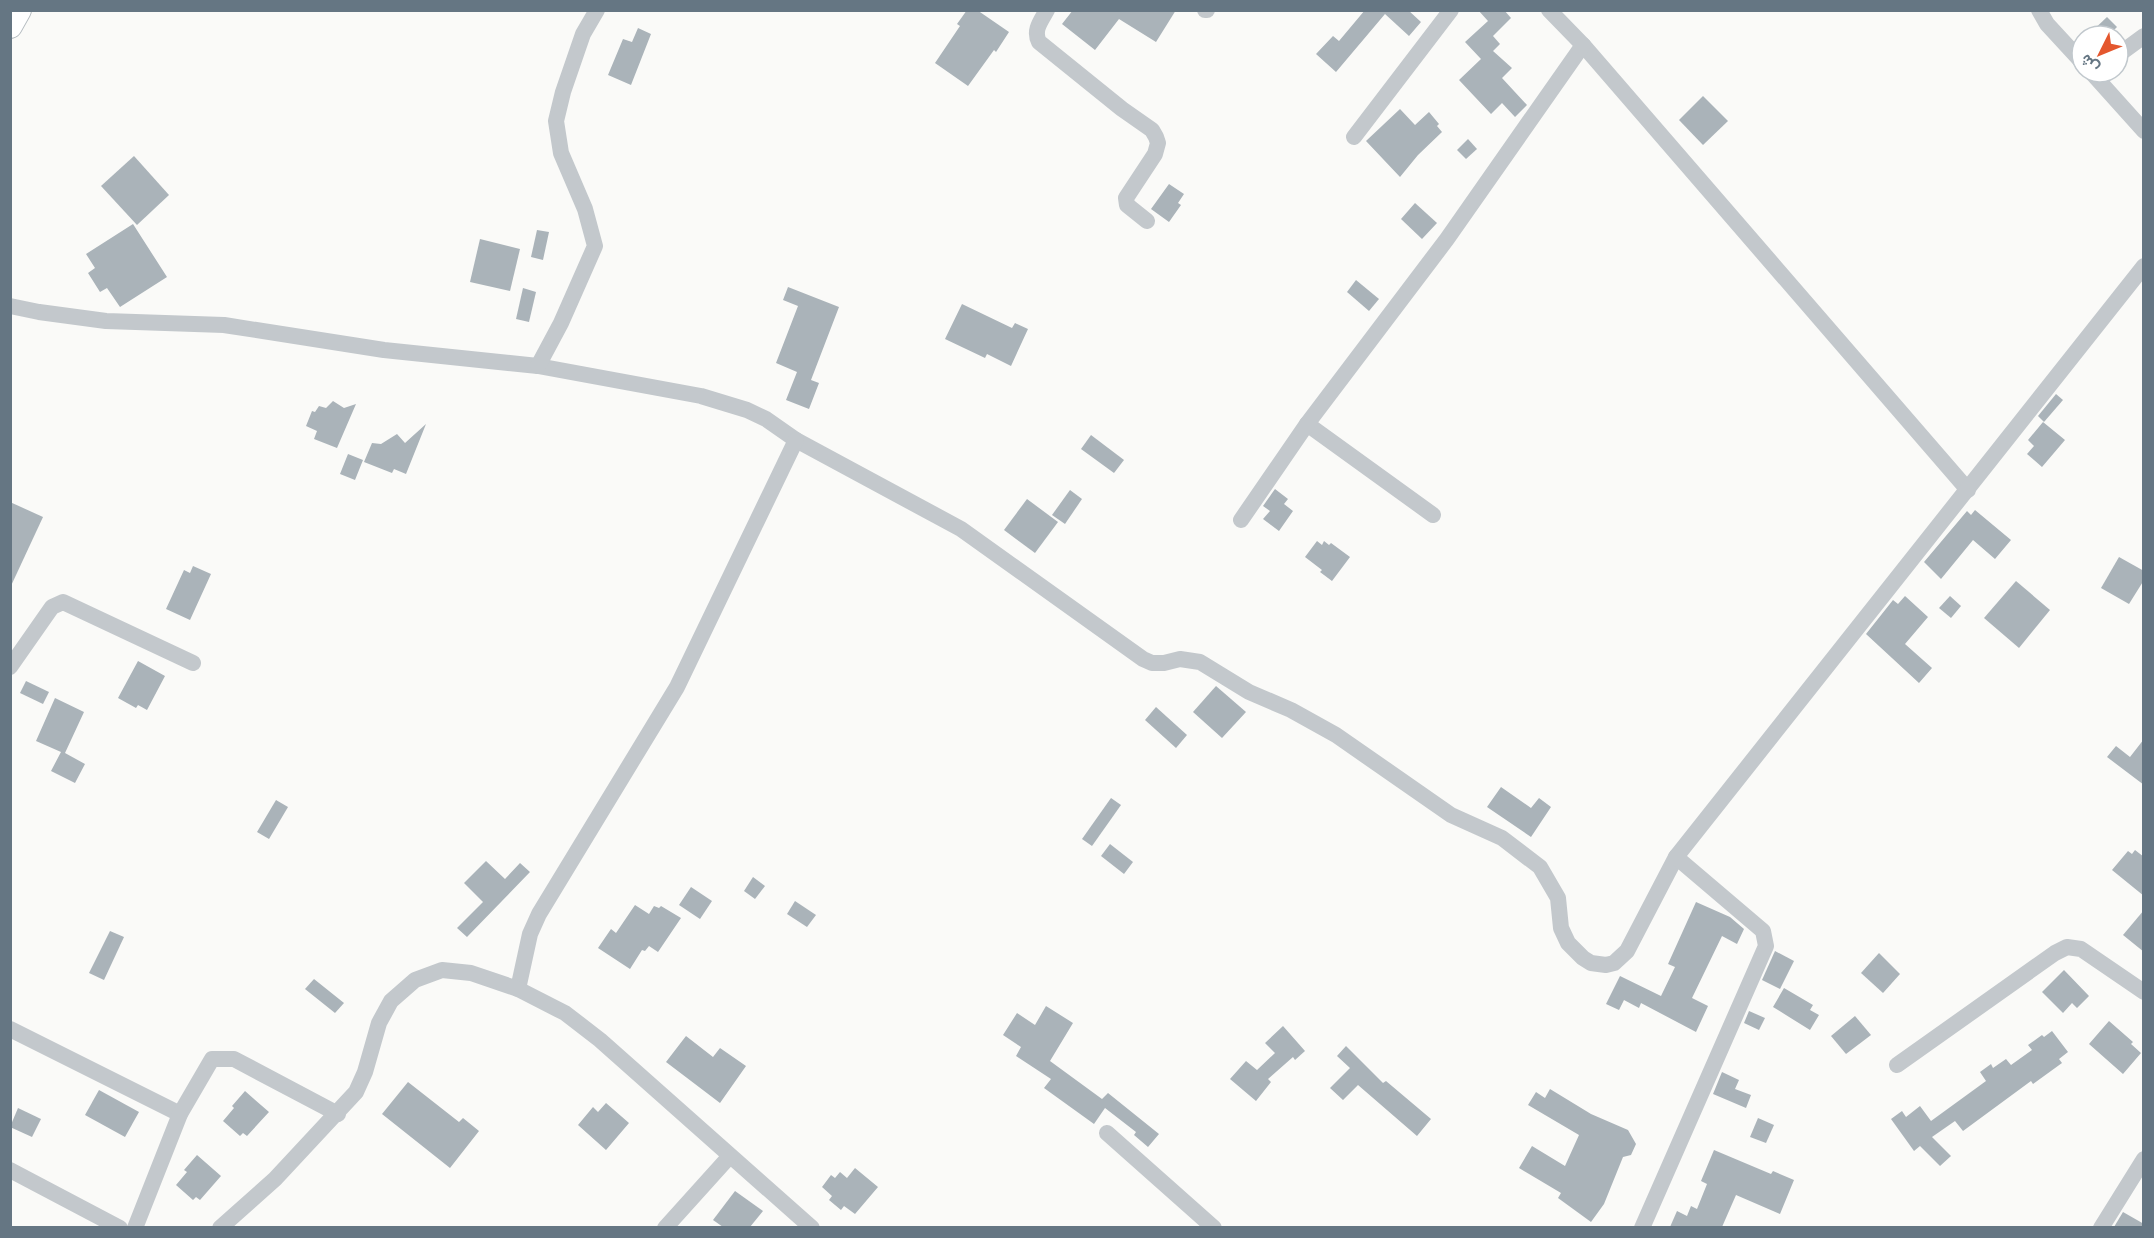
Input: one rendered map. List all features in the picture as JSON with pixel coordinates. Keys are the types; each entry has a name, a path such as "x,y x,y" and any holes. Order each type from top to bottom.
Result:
{"street":[{"path":"538,366 561,323 595,246 585,209 561,153 556,121 562,92 583,34 597,10"},
{"path":"1047,10 1037,28 1036,37 1039,42 1152,130 1156,137 1158,143 1155,154 1125,203 1147,221"},
{"path":"1354,137 1451,10"},
{"path":"1549,10 1582,45 1968,490"},
{"path":"2039,10 2047,24 2070,49"},
{"path":"2130,46 2144,36"},
{"path":"1241,520 1307,424 1447,239 1582,45"},
{"path":"2102,84 2144,131"},
{"path":"10,306 106,321 224,325 384,350 538,366 701,396 747,410 766,419 796,440 961,529 1143,659 1152,663 1180,659 1200,662 1249,692 1291,710 1335,735 1451,815 1502,838 1540,867 1558,898 1561,928 1568,943 1591,963 1606,965 1614,963 1627,951 1676,857 2144,266"},
{"path":"1307,424 1433,515"},
{"path":"518,989 530,934 539,914 677,687 796,440"},
{"path":"10,667 52,607 63,603 193,663"},
{"path":"1642,1227 1766,946 1763,931 1676,857"},
{"path":"1897,1065 2055,953 2067,947 2080,949 2144,992"},
{"path":"220,1227 275,1179 338,1114 356,1092 365,1072 379,1023 392,1001 415,980 442,970 471,973 518,989 565,1013 600,1040 729,1157 788,1204 812,1227"},
{"path":"10,1029 180,1114"},
{"path":"135,1227 180,1114 212,1059 234,1059 338,1114"},
{"path":"1107,1133 1214,1227"},
{"path":"665,1227 729,1157"},
{"path":"2101,1227 2144,1159"},
{"path":"10,1170 120,1227"}],"building":[{"path":"967,10 977,10 1009,32 968,86 935,63 960,26 957,24"},
{"path":"1073,10 1176,10 1156,42 1119,19 1095,50 1062,24"},
{"path":"1365,10 1408,10 1421,22 1409,36 1385,14 1336,72 1316,54 1333,36 1339,41"},
{"path":"1478,10 1504,10 1511,18 1493,36 1500,44 1493,51 1512,68 1502,78 1527,105 1515,117 1502,103 1491,114 1459,80 1481,59 1465,42 1488,21"},
{"path":"2107,17 2114,24 2100,24"},
{"path":"638,28 651,34 631,85 608,75 623,39 632,42"},
{"path":"1703,96 1728,121 1703,145 1679,120"},
{"path":"1400,109 1415,125 1429,112 1439,124 1437,126 1442,132 1418,155 1400,177 1366,141"},
{"path":"1468,139 1477,149 1466,159 1457,150"},
{"path":"134,156 169,195 137,225 101,186"},
{"path":"1169,184 1184,194 1178,203 1181,205 1169,222 1151,209"},
{"path":"1415,203 1437,223 1422,239 1401,219"},
{"path":"133,224 167,277 120,307 107,288 100,292 88,273 95,268 86,254"},
{"path":"537,230 549,232 543,260 531,257"},
{"path":"480,239 520,249 510,291 470,282"},
{"path":"1356,280 1379,299 1369,311 1347,292"},
{"path":"788,287 839,307 811,380 819,383 809,409 786,400 797,372 776,363 798,306 783,300"},
{"path":"523,288 536,292 529,322 516,319"},
{"path":"962,304 1012,328 1015,323 1028,329 1011,366 987,354 985,358 945,339"},
{"path":"2056,394 2063,400 2044,422 2038,416"},
{"path":"333,401 344,408 356,404 337,448 314,439 317,431 306,426 312,411 315,412 319,406 326,408"},
{"path":"2043,422 2065,440 2042,467 2027,454 2034,446 2028,440"},
{"path":"426,424 406,474 394,469 392,473 364,462 372,443 381,444 397,434 405,443"},
{"path":"1091,435 1124,460 1114,473 1081,449"},
{"path":"348,454 363,460 355,480 340,474"},
{"path":"1275,489 1288,499 1284,504 1293,511 1279,531 1263,519 1270,511 1263,506"},
{"path":"1070,490 1082,499 1065,524 1052,515"},
{"path":"1027,499 1058,522 1035,553 1004,530"},
{"path":"10,502 43,517 10,588"},
{"path":"1975,510 2011,540 1995,559 1973,540 1941,579 1924,562 1967,511 1971,515"},
{"path":"1317,541 1322,545 1324,541 1329,545 1331,543 1350,557 1332,581 1305,557"},
{"path":"2119,557 2144,571 2144,580 2129,604 2101,588"},
{"path":"193,566 211,574 190,620 166,609 184,570 190,573"},
{"path":"2016,581 2050,610 2019,648 1984,618"},
{"path":"1905,596 1928,617 1905,644 1932,668 1919,683 1866,634 1893,600 1898,604"},
{"path":"1950,596 1961,606 1951,618 1939,608"},
{"path":"138,661 165,676 147,710 138,705 136,708 118,698"},
{"path":"26,681 49,692 43,704 20,693"},
{"path":"1216,686 1246,712 1222,738 1193,712"},
{"path":"55,698 84,712 65,753 85,764 75,783 51,771 61,752 36,741"},
{"path":"1156,707 1187,735 1176,748 1145,720"},
{"path":"2144,739 2144,785 2107,757 2116,746 2130,757"},
{"path":"1501,787 1531,808 1539,798 1551,807 1531,837 1487,807"},
{"path":"1111,798 1121,805 1092,846 1082,839"},
{"path":"276,800 288,807 269,839 257,832"},
{"path":"1110,844 1133,862 1124,874 1101,856"},
{"path":"2135,850 2144,857 2144,896 2112,870 2128,851 2132,854"},
{"path":"486,861 505,879 520,863 530,872 467,937 457,928 483,902 464,883"},
{"path":"753,877 765,886 755,899 744,891"},
{"path":"691,887 712,901 700,919 679,905"},
{"path":"795,901 816,915 807,927 787,914"},
{"path":"1696,902 1730,917 1744,929 1737,944 1722,936 1692,998 1708,1006 1696,1032 1641,1003 1639,1008 1624,1000 1619,1010 1606,1004 1620,976 1661,996 1675,967 1668,964"},
{"path":"635,905 649,914 654,906 659,908 661,906 681,918 658,952 649,946 645,951 642,950 630,969 598,948 611,929 616,933"},
{"path":"2144,910 2144,952 2123,935"},
{"path":"110,931 124,937 104,980 89,973"},
{"path":"1775,951 1794,961 1780,989 1762,980"},
{"path":"1879,953 1900,974 1883,993 1861,973"},
{"path":"2064,970 2089,996 2077,1008 2072,1003 2063,1013 2042,992"},
{"path":"314,979 344,1003 335,1013 305,989"},
{"path":"1784,988 1813,1005 1810,1010 1819,1015 1810,1030 1773,1007"},
{"path":"1046,1006 1073,1023 1050,1061 1102,1099 1108,1093 1159,1134 1148,1147 1134,1135 1136,1132 1105,1108 1094,1124 1044,1088 1051,1079 1016,1056 1021,1047 1003,1035 1017,1013 1035,1025"},
{"path":"1749,1011 1765,1018 1759,1030 1744,1023"},
{"path":"1855,1016 1871,1035 1846,1054 1831,1036"},
{"path":"2109,1021 2133,1042 2131,1044 2141,1053 2123,1074 2089,1044"},
{"path":"1283,1026 1305,1051 1295,1060 1293,1057 1268,1079 1271,1082 1256,1101 1230,1079 1246,1061 1257,1070 1275,1053 1265,1043"},
{"path":"2052,1031 2068,1052 2059,1059 2062,1063 2033,1084 2031,1081 1963,1131 1955,1121 1932,1137 1951,1156 1940,1166 1920,1146 1914,1151 1891,1119 1902,1111 1906,1117 1920,1106 1931,1121 1986,1081 1980,1072 1991,1064 1993,1068 2006,1059 2011,1065 2032,1050 2028,1045"},
{"path":"686,1036 713,1057 720,1048 746,1066 720,1103 666,1062"},
{"path":"1346,1046 1383,1083 1386,1081 1431,1119 1417,1136 1358,1085 1343,1100 1330,1088 1350,1068 1337,1056"},
{"path":"1722,1072 1739,1080 1735,1089 1751,1095 1746,1108 1713,1094"},
{"path":"408,1082 459,1122 463,1118 479,1131 450,1168 382,1114"},
{"path":"1550,1089 1591,1114 1628,1130 1636,1144 1631,1155 1623,1157 1604,1204 1591,1222 1558,1198 1561,1193 1519,1168 1532,1146 1565,1166 1579,1135 1528,1105 1536,1092 1545,1098"},
{"path":"99,1090 139,1112 125,1137 85,1115"},
{"path":"245,1091 269,1112 247,1136 243,1133 240,1136 223,1121"},
{"path":"606,1103 629,1123 606,1150 578,1125 593,1107 598,1112"},
{"path":"18,1108 41,1119 32,1137 10,1127"},
{"path":"1758,1118 1774,1125 1766,1143 1750,1137"},
{"path":"1714,1150 1771,1174 1773,1171 1794,1180 1780,1214 1736,1195 1722,1227 1670,1227 1677,1211 1687,1216 1691,1206 1697,1209 1707,1184 1701,1181"},
{"path":"197,1155 221,1176 200,1200 196,1197 193,1200 176,1185 187,1172 184,1170"},
{"path":"855,1168 878,1187 855,1214 844,1206 841,1210 829,1200 832,1196 822,1187 831,1175 835,1178 840,1172 847,1178"},
{"path":"735,1191 763,1211 750,1227 723,1227 713,1220"},
{"path":"2123,1212 2144,1224 2144,1227 2114,1227"}]}
